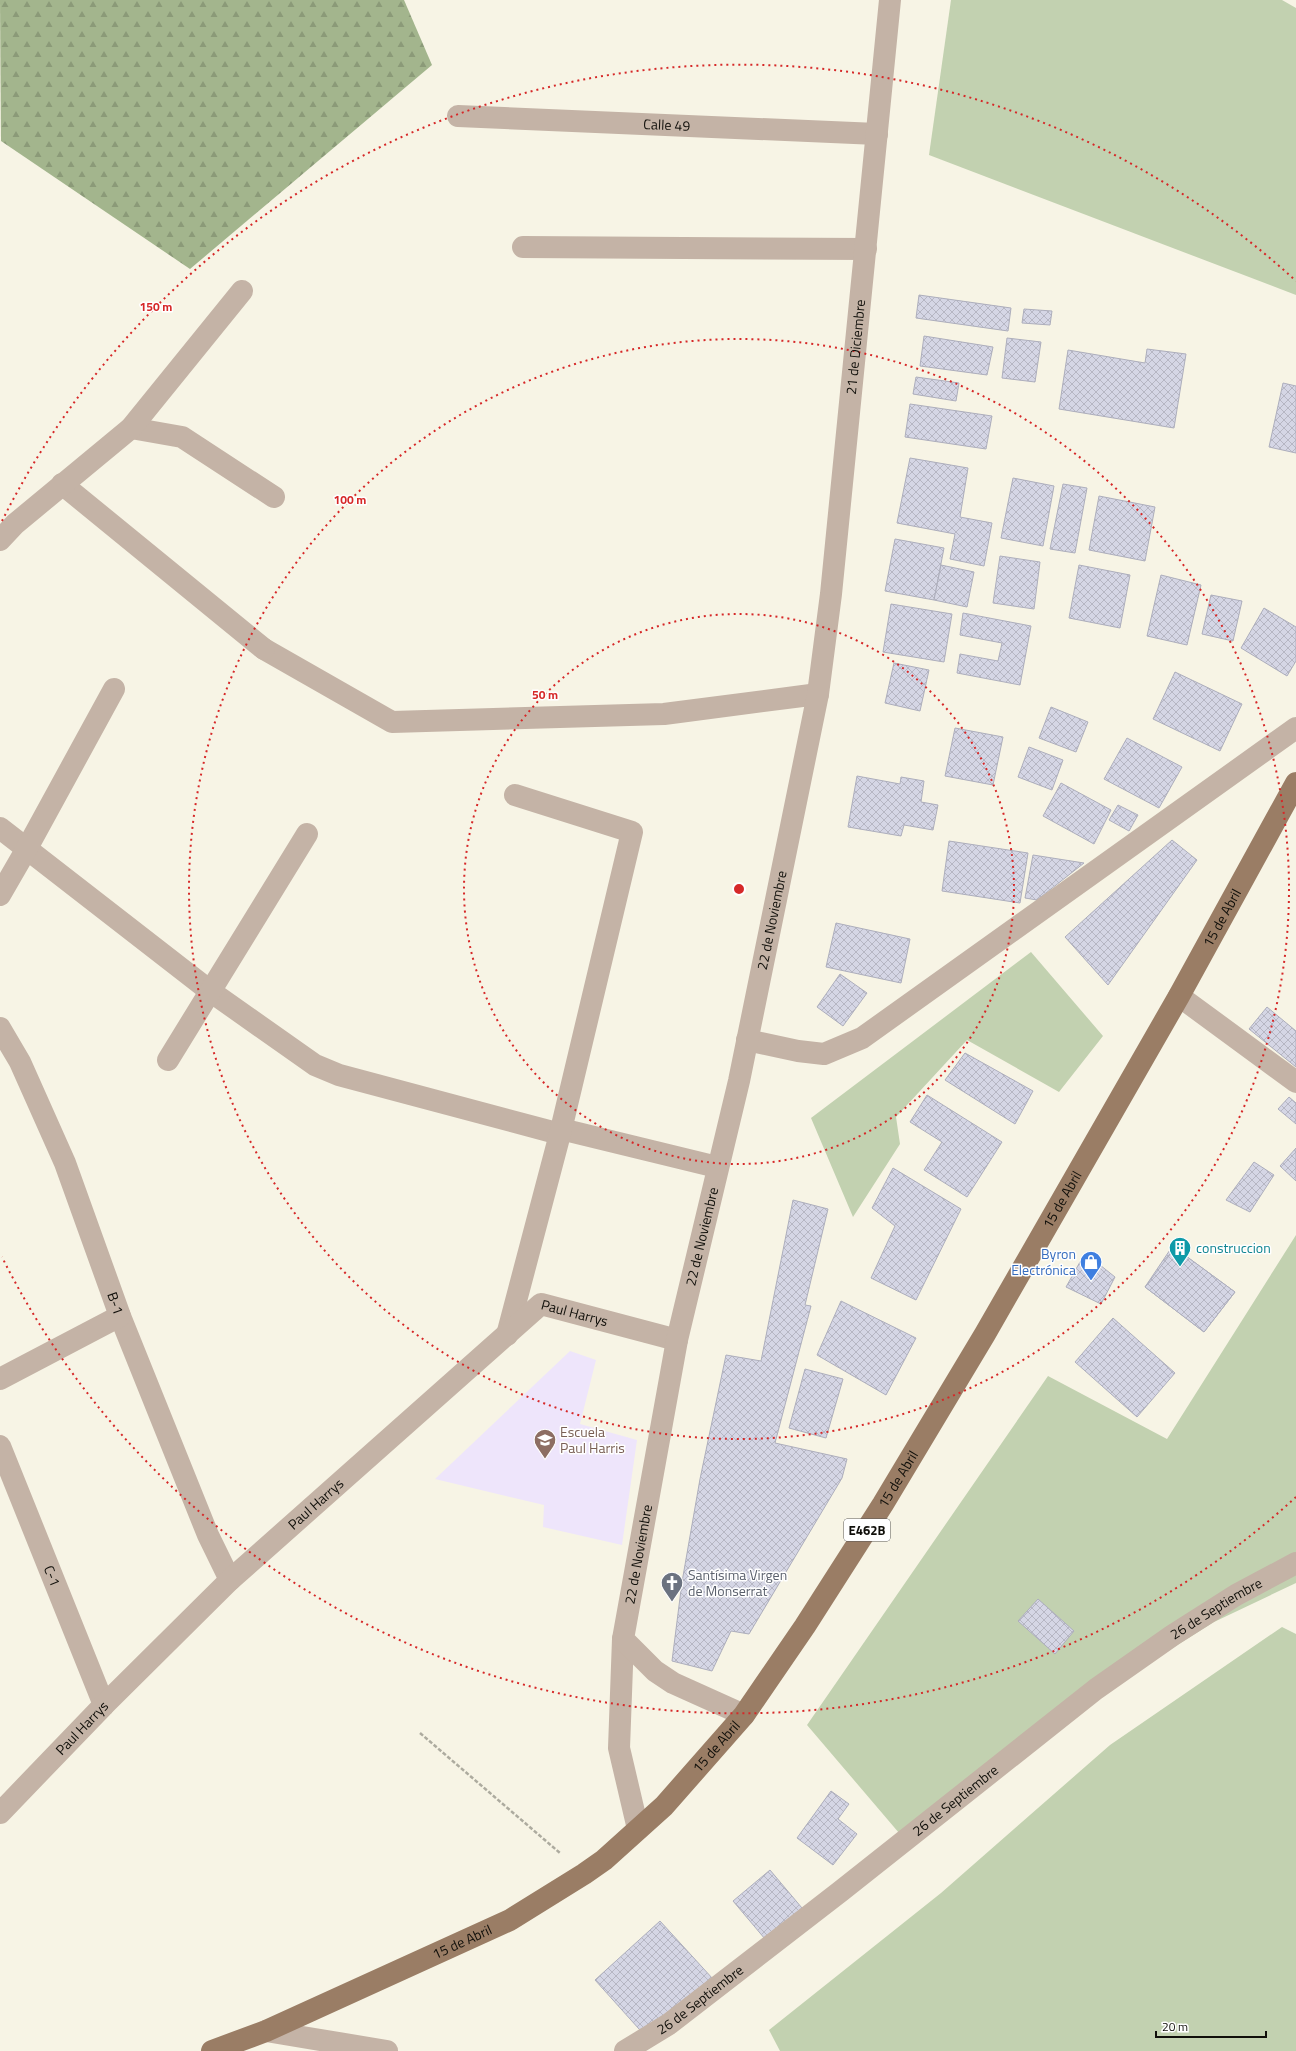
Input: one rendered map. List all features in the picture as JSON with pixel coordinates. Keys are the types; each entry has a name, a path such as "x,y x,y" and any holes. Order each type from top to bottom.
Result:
{"main road":[{"name":"15 de Abril","path":"212,2051 266,2031 510,1920 584,1874 604,1860 664,1806 744,1715 805,1626 883,1504 985,1334 1178,996 1296,783"}],"street":[{"name":"21 de Diciembre","path":"818,694 831,594 890,0"},
{"name":"Calle 49","path":"458,116 877,134"},
{"path":"522,247 866,249"},
{"path":"0,540 15,524 131,428 242,291"},
{"path":"131,428 182,437 274,497"},
{"path":"62,484 264,649 392,722 664,714 818,694"},
{"path":"0,895 114,689"},
{"name":"22 de Noviembre","path":"638,1829 619,1748 623,1639 677,1340 717,1167 739,1081 818,694"},
{"path":"747,1040 798,1052 824,1054 862,1038 1296,728"},
{"path":"507,1335 560,1132 632,832 515,795"},
{"path":"0,828 26,850 210,991 315,1066 339,1075 560,1132 717,1167"},
{"path":"168,1060 308,834"},
{"path":"1178,996 1296,1082"},
{"name":"B-1","path":"0,1028 20,1062 65,1163 120,1316 208,1535 230,1580"},
{"name":"Paul Harrys","path":"0,1813 104,1705 230,1580 541,1304 677,1340"},
{"path":"0,1379 120,1316"},
{"name":"C-1","path":"0,1446 104,1705"},
{"name":"26 de Septiembre","path":"625,2051 669,2024 841,1891 1096,1689 1173,1635 1236,1595 1296,1563"},
{"path":"623,1639 655,1671 673,1683 744,1715"},
{"path":"266,2031 387,2051"}],"path":[{"path":"420,1733 584,1874"}],"shaded area":[{"name":"Escuela Paul Harris","path":"570,1351 596,1360 580,1424 637,1440 622,1545 543,1527 544,1505 435,1479"}],"green space":[{"path":"0,0 404,0 432,65 190,269 1,141"},
{"path":"951,0 1282,0 1296,8 1296,295 929,155"},
{"path":"1031,952 1103,1036 1059,1092 967,1040 896,1117 900,1144 853,1217 811,1118"},
{"path":"1296,1235 1296,1583 1214,1622 1117,1683 911,1847 807,1725 1048,1376 1167,1439"},
{"path":"1282,1627 1296,1634 1296,2051 780,2051 769,2030 941,1893 1110,1745"}],"building":[{"path":"919,295 1011,308 1008,331 916,318"},
{"path":"1024,309 1052,311 1050,325 1022,323"},
{"path":"924,336 993,347 987,375 920,366"},
{"path":"1007,338 1041,342 1035,382 1002,378"},
{"path":"1147,349 1186,354 1174,428 1059,409 1068,350 1145,363"},
{"path":"916,377 959,383 956,401 913,394"},
{"path":"1283,383 1296,386 1296,453 1269,447"},
{"path":"910,404 992,416 986,449 905,437"},
{"path":"910,458 968,468 960,517 992,523 984,566 950,559 955,534 897,523"},
{"path":"1013,478 1054,486 1043,546 1001,538"},
{"path":"1063,484 1087,488 1075,553 1050,549"},
{"path":"1099,496 1155,507 1145,561 1089,550"},
{"path":"895,539 944,548 934,600 885,591"},
{"path":"1000,556 1040,562 1034,609 993,603"},
{"path":"941,565 974,572 967,607 934,600"},
{"path":"1079,565 1130,575 1120,628 1069,618"},
{"path":"1161,575 1201,585 1187,645 1147,636"},
{"path":"1211,595 1242,601 1233,641 1202,634"},
{"path":"891,604 952,614 944,662 883,652"},
{"path":"1264,608 1296,627 1296,661 1287,676 1241,648"},
{"path":"963,613 1031,626 1020,685 957,673 960,654 998,661 1002,643 960,635"},
{"path":"894,663 929,670 920,711 885,703"},
{"path":"1175,672 1242,704 1220,751 1153,719"},
{"path":"1051,707 1088,722 1076,752 1039,738"},
{"path":"955,728 1003,737 993,785 945,776"},
{"path":"1127,738 1182,767 1159,808 1104,779"},
{"path":"1029,747 1063,760 1052,790 1018,777"},
{"path":"857,776 900,784 901,777 924,781 921,802 938,805 933,830 904,825 901,836 848,827"},
{"path":"1061,783 1111,810 1094,844 1043,816"},
{"path":"1118,805 1138,815 1129,831 1109,820"},
{"path":"1172,840 1197,860 1108,985 1065,937"},
{"path":"949,841 1028,853 1020,903 942,891"},
{"path":"1033,855 1084,863 1037,900 1025,898"},
{"path":"836,923 910,939 901,983 826,967"},
{"path":"840,974 867,993 843,1026 817,1007"},
{"path":"1267,1007 1296,1031 1296,1067 1249,1029"},
{"path":"965,1053 1033,1091 1015,1124 945,1080"},
{"path":"927,1095 1002,1142 967,1197 924,1170 942,1142 910,1122"},
{"path":"1289,1097 1296,1103 1296,1124 1278,1109"},
{"path":"1296,1148 1296,1181 1280,1166"},
{"path":"1254,1162 1274,1175 1250,1212 1226,1200"},
{"path":"893,1168 961,1209 916,1300 871,1278 895,1226 872,1208"},
{"path":"793,1200 828,1209 805,1305 811,1306 775,1443 847,1459 842,1478 749,1634 731,1631 712,1671 672,1661 682,1582 700,1479 726,1355 761,1361"},
{"name":"construccion","path":"1178,1238 1175,1248 1235,1292 1204,1332 1145,1287"},
{"name":"construccion","path":"1175,1248 1235,1292 1204,1332 1145,1287"},
{"name":"Byron Electrónica","path":"1085,1253 1115,1277 1101,1304 1066,1287"},
{"path":"841,1301 916,1338 886,1395 817,1355"},
{"path":"1113,1318 1175,1373 1137,1417 1075,1362"},
{"path":"805,1369 843,1379 826,1438 789,1428"},
{"path":"1038,1599 1074,1631 1055,1654 1018,1621"},
{"path":"831,1791 849,1804 838,1819 857,1834 833,1865 797,1838"},
{"path":"770,1870 802,1908 765,1939 733,1901"},
{"path":"660,1921 713,1979 648,2039 595,1980"}],"place":[{"name":"construccion","path":"1180,1268"},
{"name":"Byron Electrónica","path":"1091,1282"},
{"name":"Escuela Paul Harris","path":"545,1460"},
{"name":"Santísima Virgen de Monserrat","path":"672,1602"}]}
